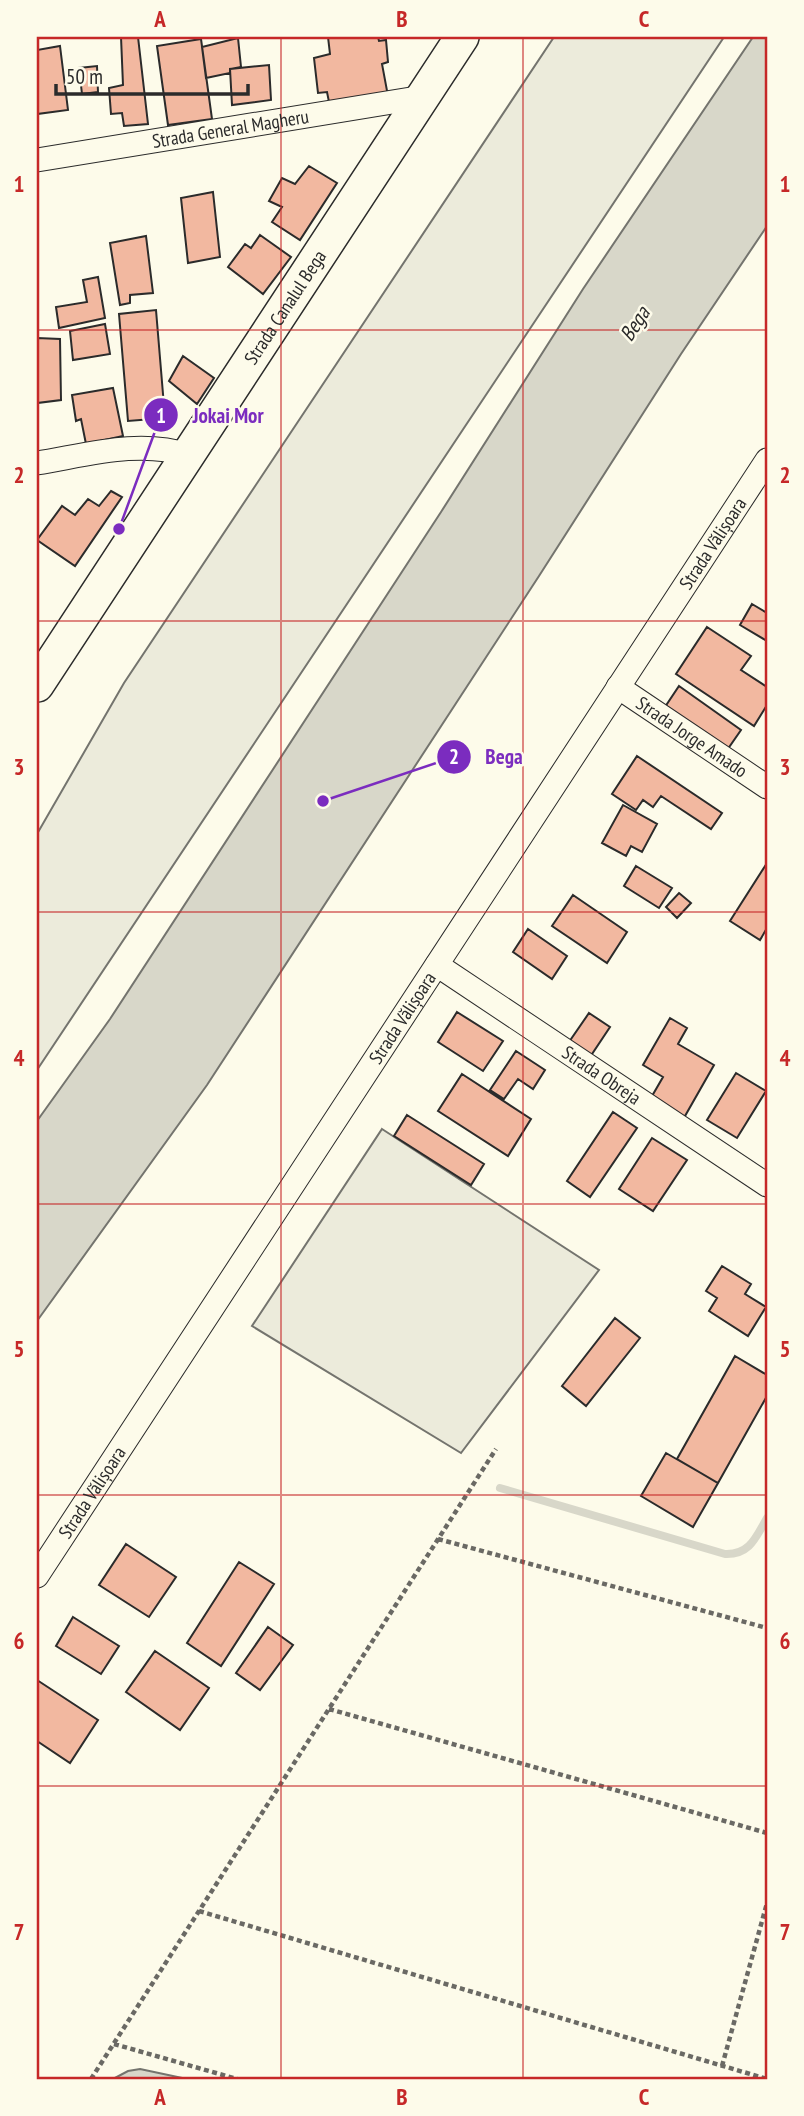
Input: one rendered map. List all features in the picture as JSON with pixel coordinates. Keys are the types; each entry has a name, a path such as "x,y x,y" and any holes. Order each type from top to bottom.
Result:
{"street":[{"name":"Strada Canalul Bega","path":"37,685 463,37"},
{"name":"Strada General Magheru","path":"37,160 423,97"},
{"path":"37,463 144,447 169,449 188,455"},
{"name":"Strada Vălișoara","path":"37,1576 767,460"},
{"name":"Strada Jorge Amado","path":"618,687 767,787"},
{"name":"Strada Obreja","path":"437,965 767,1185"}],"path":[{"path":"91,2079 496,1449"},
{"path":"438,1539 767,1628"},
{"path":"329,1709 767,1833"},
{"path":"722,2066 767,1903"},
{"path":"199,1911 767,2079"},
{"path":"114,2044 237,2079"}],"shaded area":[{"path":"554,37 724,37 37,1070 37,834 124,683"},
{"path":"382,1129 599,1270 461,1453 252,1326"}],"water":[{"path":"753,37 767,37 767,226 681,354 207,1085 37,1321 37,1121 110,1019 583,289"},
{"path":"140,2069 187,2079 113,2079 128,2071"}],"building":[{"path":"121,37 138,37 148,124 124,126 122,113 111,114 109,88 123,85"},
{"path":"328,37 378,37 379,41 386,40 388,62 382,64 388,96 329,102 327,92 318,93 314,58 330,54"},
{"path":"238,38 241,67 230,69 230,73 206,78 202,47"},
{"path":"201,39 212,119 168,125 157,46"},
{"path":"60,46 68,110 37,114 37,50"},
{"path":"269,65 271,100 232,105 230,69"},
{"path":"97,66 98,92 82,94 79,68"},
{"path":"309,166 337,183 300,240 272,222 282,207 269,201 282,178 295,184"},
{"path":"213,192 220,257 188,263 181,198"},
{"path":"260,235 291,257 263,294 228,267 245,244 251,248"},
{"path":"146,236 153,293 130,295 130,303 120,305 110,243"},
{"path":"98,277 105,318 59,328 56,307 87,302 83,280"},
{"path":"156,310 165,418 128,421 119,314"},
{"path":"105,324 110,354 73,360 70,331"},
{"path":"37,338 60,339 61,400 37,403"},
{"path":"183,356 214,378 197,404 169,381"},
{"path":"113,388 123,436 86,444 81,419 76,421 72,395"},
{"path":"111,491 122,497 75,566 37,540 62,506 75,515 88,499 99,506"},
{"path":"752,604 767,613 767,641 740,625"},
{"path":"707,627 751,656 741,670 767,687 767,705 754,726 676,674"},
{"path":"679,686 741,730 725,753 663,710"},
{"path":"637,756 722,813 711,829 661,796 653,807 643,800 636,810 612,794"},
{"path":"623,805 657,824 642,852 631,846 626,856 602,843"},
{"path":"767,863 767,928 760,940 730,921"},
{"path":"636,866 672,888 659,908 624,886"},
{"path":"679,893 691,903 677,918 666,907"},
{"path":"573,895 627,932 607,963 552,926"},
{"path":"528,929 567,956 552,979 513,952"},
{"path":"457,1012 503,1041 483,1071 438,1042"},
{"path":"589,1013 610,1027 590,1057 569,1042"},
{"path":"670,1018 687,1028 678,1044 714,1065 681,1123 648,1103 663,1077 643,1065"},
{"path":"516,1051 545,1070 533,1089 518,1079 504,1099 490,1090"},
{"path":"736,1073 766,1091 737,1138 707,1120"},
{"path":"462,1074 531,1119 508,1156 438,1111"},
{"path":"613,1112 637,1128 590,1197 567,1181"},
{"path":"407,1115 484,1164 471,1185 394,1136"},
{"path":"652,1138 687,1160 653,1211 619,1189"},
{"path":"722,1266 751,1284 745,1294 766,1307 748,1336 709,1311 717,1298 706,1291"},
{"path":"615,1318 640,1338 586,1406 562,1386"},
{"path":"735,1356 767,1375 767,1396 718,1483 677,1459"},
{"path":"666,1453 718,1483 693,1527 641,1496"},
{"path":"126,1544 176,1577 149,1617 99,1585"},
{"path":"239,1562 274,1584 221,1666 187,1643"},
{"path":"73,1617 119,1646 101,1674 56,1646"},
{"path":"268,1627 293,1645 260,1690 236,1673"},
{"path":"155,1651 209,1688 180,1730 126,1692"},
{"path":"37,1680 98,1720 70,1763 37,1741"}],"waterway":[{"path":"500,1488 725,1554 734,1554 751,1544 767,1518"}],"place":[{"name":"Jokai Mor","path":"119,529"},
{"name":"Bega","path":"323,801"}]}
